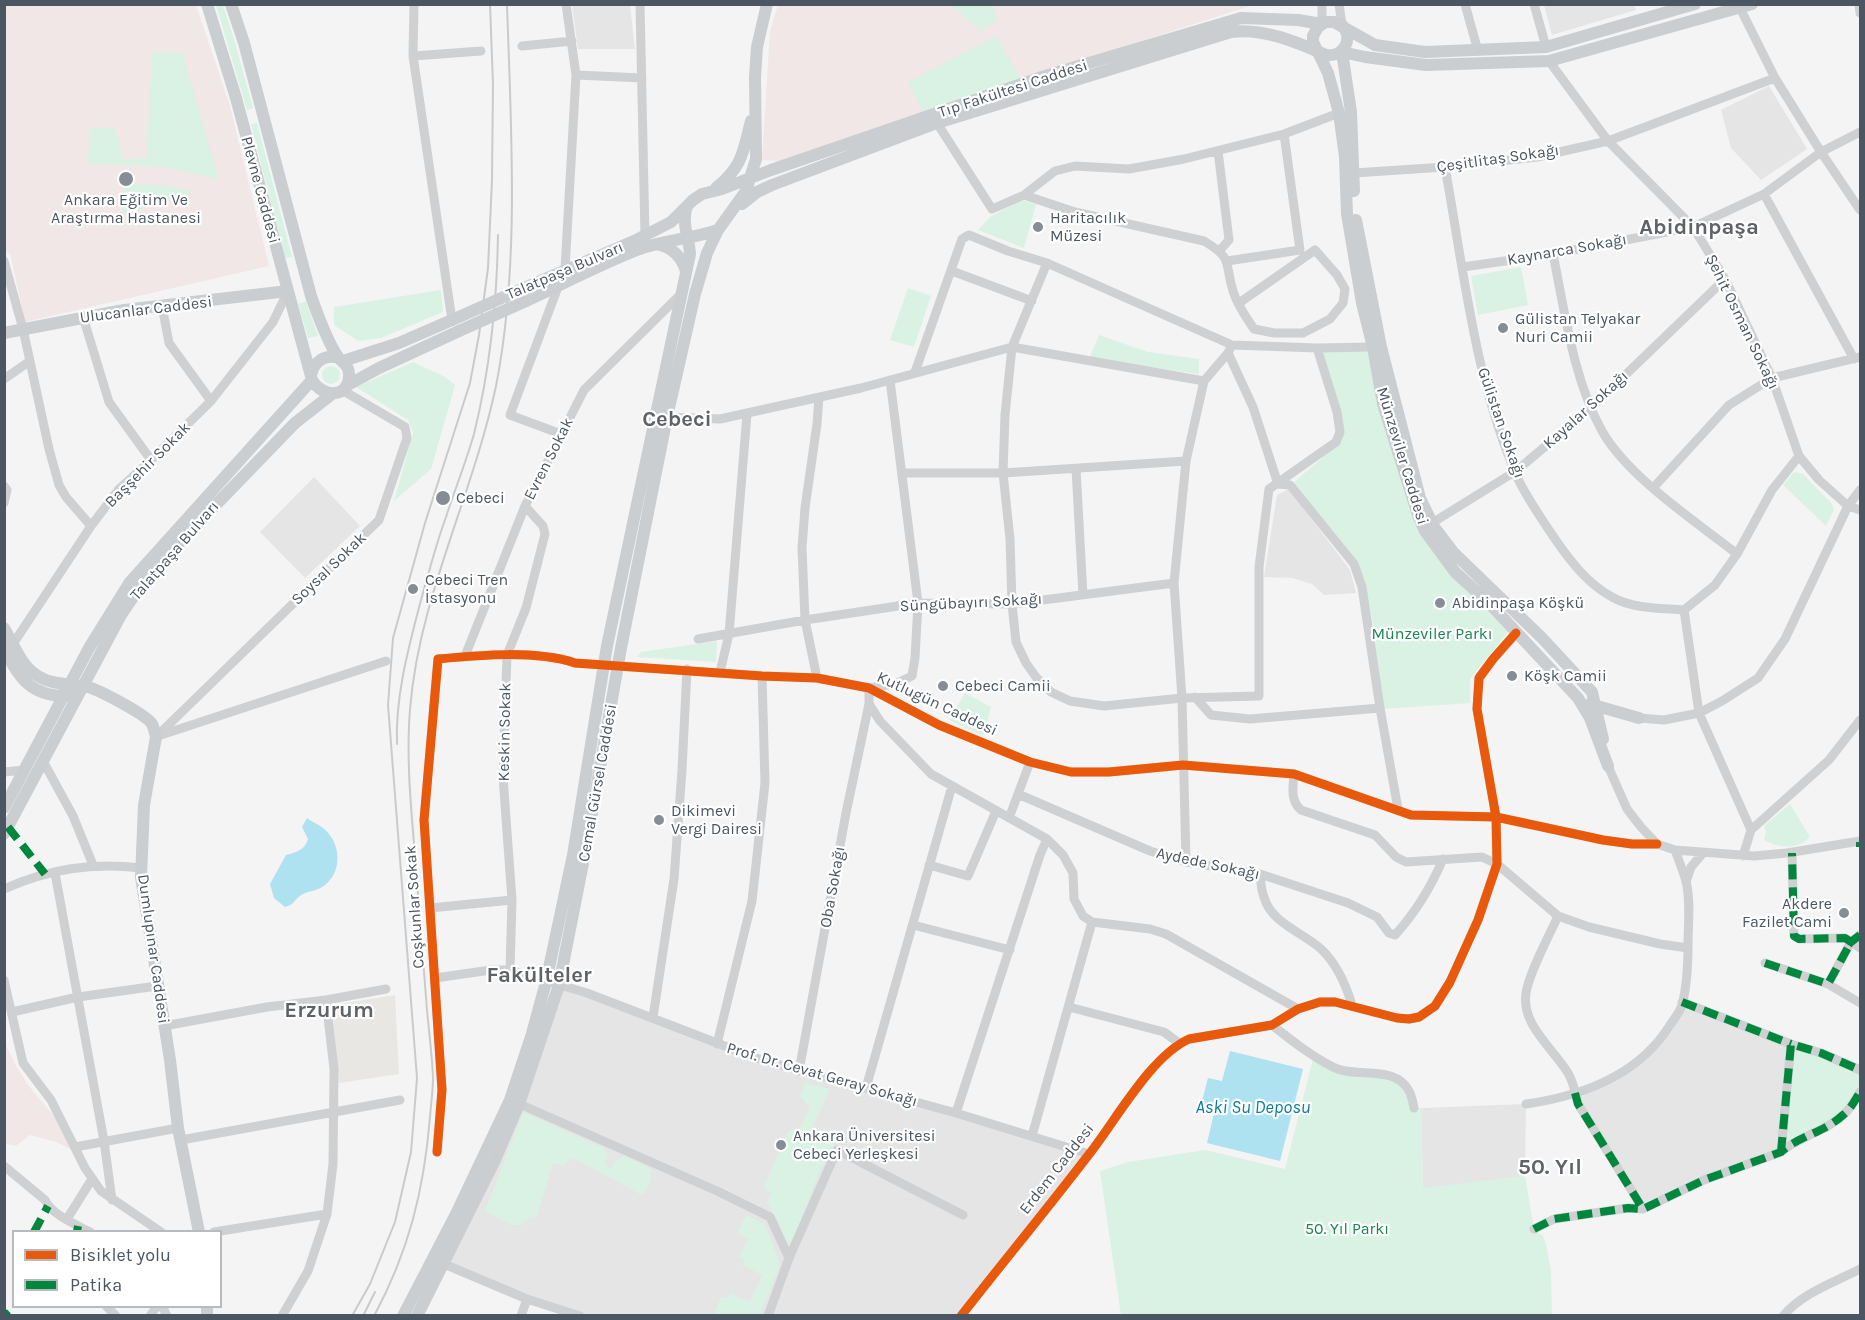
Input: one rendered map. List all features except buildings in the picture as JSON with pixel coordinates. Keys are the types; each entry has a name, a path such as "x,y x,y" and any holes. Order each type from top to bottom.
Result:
{"main road":[{"name":"Plevne Caddesi","path":"207,4 236,98 312,378"},
{"name":"Plevne Caddesi","path":"231,4 306,278 319,317 341,359"},
{"path":"687,206 684,222 689,238 718,230 746,191 756,159 757,47 767,4"},
{"path":"1695,4 1546,47 1425,52 1375,45 1342,25 1330,21 1322,24 1313,36 1318,51 1330,56 1342,52 1426,65 1549,61 1752,4"},
{"name":"Tıp Fakültesi Caddesi","path":"711,192 1045,76 1228,21 1241,18 1299,20 1322,24"},
{"path":"1342,25 1348,39 1342,52"},
{"name":"Tıp Fakültesi Caddesi","path":"729,215 757,192 772,185 937,123 1232,32 1249,30 1260,32 1318,51"},
{"name":"Münzeviler Caddesi","path":"1318,51 1345,113 1354,172 1355,216 1381,347 1420,498 1432,523 1453,552 1542,638 1592,692 1608,766"},
{"name":"Münzeviler Caddesi","path":"1342,52 1347,214 1362,303 1388,422 1425,531 1455,572 1489,603 1578,698 1590,718 1608,766"},
{"path":"711,192 730,175 742,157 755,108"},
{"name":"Talatpaşa Bulvarı","path":"4,808 110,612 130,582 312,378 313,367 321,358 333,356 341,359 399,343 526,301 637,250 702,194 711,192"},
{"path":"711,192 721,195 727,201 729,215"},
{"name":"Cemal Gürsel Caddesi","path":"417,1316 495,1160 553,984 584,858 667,417 697,286 707,254 718,230"},
{"name":"Talatpaşa Bulvarı","path":"4,834 121,615 157,567 295,423 340,390 524,288 565,269 650,240 689,238"},
{"name":"Cemal Gürsel Caddesi","path":"553,984 604,664 690,254 689,238"},
{"path":"650,240 668,247 682,260 686,272"},
{"name":"Ulucanlar Caddesi","path":"4,333 83,317 288,291"},
{"path":"312,378 322,392 340,390 348,381 349,371 341,359"},
{"path":"4,628 9,646 33,673 66,691 103,693 148,719 156,737"},
{"path":"1578,698 1592,692 1639,718"},
{"path":"1578,698 1596,707 1639,718"},
{"path":"1600,722 1605,716 1616,713"},
{"name":"Dumlupınar Caddesi","path":"156,737 144,805 141,868 180,1134 199,1230"},
{"name":"Cemal Gürsel Caddesi","path":"404,1316 514,1102"}],"street":[{"path":"414,4 413,56 456,325"},
{"path":"565,269 576,75 566,4"},
{"path":"640,4 650,240"},
{"path":"1322,4 1322,24"},
{"path":"1339,4 1342,25"},
{"path":"1465,4 1478,51"},
{"path":"1534,4 1546,47"},
{"path":"1859,4 1860,13"},
{"path":"1739,6 1775,78 1860,210"},
{"path":"522,46 572,41"},
{"path":"413,56 481,51"},
{"name":"Şehit Osman Sokağı","path":"1549,61 1608,141 1694,227 1725,279 1772,378 1799,456 1819,480 1848,506 1860,510"},
{"path":"576,75 642,78"},
{"name":"Çeşitlitaş Sokağı","path":"1354,172 1445,167 1538,157 1608,141 1775,78"},
{"path":"937,123 992,209 1024,195 1055,171 1075,166 1130,169 1184,159 1284,134 1345,113"},
{"name":"Kaynarca Sokağı","path":"1463,267 1553,254 1694,227 1764,194 1821,152 1860,132"},
{"path":"1227,261 1300,250 1284,134"},
{"path":"1218,151 1229,240 1220,250"},
{"name":"Gülistan Sokağı","path":"1445,167 1479,357 1500,430 1520,483 1545,525 1586,578 1612,597 1634,606 1683,610"},
{"path":"1653,488 1729,405 1772,378 1857,358 1764,194"},
{"path":"1024,195 1075,212 1204,241 1220,250 1227,261 1233,292 1239,303 1254,329 1274,333 1303,333 1330,319 1343,303 1346,289 1315,250 1239,303"},
{"path":"915,372 962,238 969,235 1047,263 1230,349 1373,347"},
{"path":"1553,254 1575,359 1603,432 1627,462 1653,488 1737,554"},
{"path":"4,261 23,329 59,485 66,497 91,526"},
{"path":"1047,263 1012,347 1005,415 1003,473 1010,539 1016,642 1026,663 1052,692 1070,701 1104,706 1182,698 1259,696 1259,567 1269,489 1336,442 1340,432 1317,348"},
{"path":"952,271 1032,302"},
{"name":"Kayalar Sokağı","path":"1432,523 1516,471 1592,407 1725,279"},
{"path":"558,286 510,415 561,434"},
{"name":"Başşehir Sokak","path":"9,646 119,489 211,400 273,322 288,291"},
{"name":"Evren Sokak","path":"465,656 525,506 584,390 681,294"},
{"path":"162,306 169,343 211,400"},
{"path":"83,317 109,402 151,460"},
{"path":"667,417 720,419 747,414 890,380 1012,347 1204,381"},
{"path":"1186,862 1182,698 1174,583 1186,461 1204,381 1230,349"},
{"path":"1230,349 1253,407 1278,484"},
{"path":"4,379 30,361"},
{"path":"869,688 895,684 912,676 915,658 918,603 906,522 890,380"},
{"name":"Soysal Sokak","path":"156,737 379,520 407,438 405,427 340,390"},
{"path":"818,678 806,620 802,548 805,507 818,424 819,397"},
{"path":"720,672 729,634 747,414"},
{"path":"1751,830 1699,714 1683,610 1716,585 1737,554 1772,490 1799,456"},
{"path":"902,473 1003,473 1186,461"},
{"path":"1076,469 1083,595"},
{"path":"1278,484 1290,485 1354,564 1362,587 1398,809"},
{"path":"4,503 6,488"},
{"path":"1639,718 1664,720 1699,714 1758,678 1785,639 1848,506 1860,490"},
{"name":"Keskin Sokak","path":"510,970 512,900 503,777 507,655 526,608 544,543 543,526 525,506"},
{"name":"Süngübayırı Sokağı","path":"698,639 918,603 1012,604 1174,583"},
{"path":"1069,1007 1164,1032 1179,1044 1196,1038 1272,1025 1298,1009 1320,1002 1352,1005 1397,1018 1419,1017 1435,1006 1450,982 1478,920 1497,864 1496,817 1477,708 1479,678 1516,633"},
{"name":"Kutlugün Caddesi","path":"438,659 507,655 560,658 575,663 818,678 869,688 939,725 1030,762 1071,772 1109,772 1183,765 1294,774 1410,815 1496,817 1603,840 1632,844 1657,844"},
{"name":"Coşkunlar Sokak","path":"437,1152 442,1090 424,820 438,659"},
{"path":"156,737 386,661"},
{"path":"652,1017 674,879 687,669"},
{"path":"717,1044 752,901 765,783 762,676"},
{"name":"Oba Sokağı","path":"799,1071 846,813 869,704 869,688"},
{"path":"1195,698 1211,715 1250,719 1380,708"},
{"path":"869,704 879,721 931,774 1047,839 1063,855 1073,873 1074,898 1083,916 1092,922 1150,928 1166,934 1298,1009"},
{"path":"1743,856 1751,830 1828,760 1860,721"},
{"path":"43,761 73,816 93,865"},
{"path":"1009,818 1030,762"},
{"name":"Münzeviler Caddesi","path":"1608,766 1627,809 1657,844"},
{"path":"4,772 25,770"},
{"path":"1294,774 1293,798 1301,810 1375,835 1396,857 1406,862 1482,857 1497,864 1558,916 1588,927 1688,948"},
{"path":"866,1088 952,786"},
{"name":"Aydede Sokağı","path":"1018,794 1150,851 1186,862 1260,874 1348,903 1377,917 1389,933 1395,935 1412,916 1436,876 1443,859"},
{"path":"929,865 968,876 996,811"},
{"path":"956,1113 1047,839"},
{"path":"1657,844 1675,850 1743,856 1792,852 1860,842 1860,847"},
{"path":"1526,1104 1549,1101 1604,1082 1644,1058 1660,1041 1682,1002 1688,966 1689,906 1686,882 1675,850"},
{"path":"1792,852 1794,936 1799,939 1845,938 1860,948"},
{"path":"1686,882 1691,867 1703,853"},
{"path":"4,889 31,877 93,865 141,868"},
{"path":"55,873 104,1142 112,1200"},
{"path":"1260,874 1263,897 1272,913 1330,959 1347,988 1352,1005"},
{"path":"430,908 512,900"},
{"path":"1558,916 1526,993 1526,1007 1535,1030 1567,1071 1574,1084 1578,1104 1643,1209"},
{"path":"1032,1136 1092,922"},
{"path":"913,925 1010,950"},
{"path":"1828,984 1851,942 1860,935"},
{"path":"1766,963 1828,984 1860,1003"},
{"path":"435,978 491,970 510,970"},
{"name":"Prof. Dr. Cevat Geray Sokağı","path":"510,970 587,993 717,1044 799,1071 956,1113 1089,1154"},
{"path":"4,980 23,1063 51,1100 92,1179 112,1200 159,1230"},
{"path":"12,1012 78,997 158,986"},
{"path":"164,1026 267,1006 326,1000 386,989"},
{"path":"282,1316 308,1271 327,1214 333,1164 334,1069 326,1000"},
{"path":"1682,1002 1791,1044 1821,1053 1860,1070"},
{"path":"1272,1025 1299,1046 1333,1067 1344,1071 1391,1076 1403,1083 1409,1091 1414,1108"},
{"name":"Erdem Caddesi","path":"961,1316 1152,1070 1179,1044"},
{"path":"1781,1152 1791,1044"},
{"path":"1534,1229 1554,1219 1628,1208 1643,1209 1704,1180 1781,1152 1791,1144 1835,1122 1852,1106 1860,1092"},
{"path":"75,1147 333,1112 400,1100"},
{"path":"514,1102 717,1191 770,1217 789,1258"},
{"path":"768,1316 789,1258 837,1150 963,1215"},
{"path":"4,1166 45,1200 48,1206 86,1230"},
{"path":"66,1219 92,1179"},
{"path":"222,1231 327,1214"},
{"path":"444,1264 527,1299 580,1316"},
{"path":"1783,1316 1807,1296 1860,1269"},
{"path":"521,1316 527,1299"}],"shaded area":[{"name":"Ankara Eğitim Ve Araştırma Hastanesi","path":"32,4 196,5 230,106 269,266 25,322 10,253 5,252 4,6"},
{"path":"572,5 630,5 635,49 578,49"},
{"path":"778,5 1253,5 910,116 782,161 762,160 770,31"},
{"path":"1544,5 1634,5 1636,10 1552,35"},
{"path":"1769,86 1807,149 1761,180 1731,148 1721,110"},
{"path":"314,477 360,526 305,578 260,532"},
{"path":"1289,489 1350,570 1356,593 1324,595 1312,584 1292,578 1264,577 1277,495"},
{"name":"Ankara Üniversitesi Cebeci Yerleşkesi","path":"559,985 717,1044 1089,1154 961,1315 580,1315 444,1264 495,1160"},
{"path":"395,995 399,1074 339,1083 332,1005"},
{"path":"1681,1007 1785,1045 1790,1052 1781,1152 1643,1209 1575,1093 1644,1058"},
{"path":"4,1041 28,1085 58,1121 70,1149 56,1142 30,1135 16,1146 5,1144"},
{"path":"1526,1104 1525,1176 1423,1189 1421,1108"}],"green space":[{"path":"216,5 223,5 234,39 253,108 247,110"},
{"path":"950,5 990,5 998,20 981,31"},
{"path":"996,36 1020,79 924,114 908,82"},
{"path":"152,52 182,53 219,179 157,166 88,164 91,128 115,128 123,160 147,158"},
{"path":"257,123 292,257 285,258 251,124"},
{"path":"123,183 164,186 195,191 123,216"},
{"path":"1021,200 1036,204 1024,248 978,230 990,217"},
{"path":"1521,267 1528,305 1478,315 1471,276"},
{"path":"908,288 931,296 914,347 890,340"},
{"path":"441,290 443,312 381,338 358,341 334,325 334,307"},
{"path":"306,301 318,336 308,338 298,304"},
{"path":"1099,335 1148,352 1199,359 1199,374 1089,359"},
{"name":"Münzeviler Parkı","path":"1323,351 1370,352 1424,533 1511,628 1470,679 1470,703 1382,709 1372,620 1364,579 1355,560 1292,484 1338,444"},
{"path":"413,362 445,377 455,385 431,469 394,501 413,433 408,420 356,387"},
{"path":"331,366 337,369 340,375 337,381 331,384 325,381 322,375 325,369"},
{"path":"1794,472 1803,474 1832,504 1834,510 1826,526 1783,485"},
{"path":"717,641 716,662 637,657 641,652"},
{"path":"965,693 991,707 983,736 949,720"},
{"path":"1790,804 1810,837 1794,846 1775,845 1764,840 1766,832 1764,826"},
{"path":"1785,1045 1860,1070 1860,1092 1845,1114 1780,1148 1790,1053"},
{"name":"50. Yıl Parkı","path":"1314,1055 1333,1067 1391,1076 1403,1083 1414,1108 1421,1108 1423,1188 1525,1176 1534,1229 1543,1236 1546,1244 1551,1271 1552,1315 1121,1315 1100,1171 1128,1162 1205,1150 1285,1169"},
{"path":"805,1083 830,1089 811,1131 834,1144 819,1172 792,1244 789,1246 767,1203 771,1193 764,1187 788,1131 792,1129 799,1132 810,1106 800,1098"},
{"path":"523,1112 604,1148 609,1157 605,1163 610,1169 614,1162 624,1156 651,1169 646,1189 642,1195 573,1158 563,1166 553,1163 537,1216 530,1217 521,1225 511,1225 485,1211"},
{"path":"746,1215 765,1224 779,1261 778,1270 760,1315 714,1315 721,1297 728,1298 731,1294 750,1302 762,1275 743,1265 744,1260 739,1257 748,1239 737,1233"}],"water":[{"path":"307,818 329,834 336,848 337,865 331,879 325,885 303,894 285,907 274,898 270,884 286,855 300,850 307,843 308,839 302,827"},
{"name":"Aski Su Deposu","path":"1230,1051 1303,1069 1280,1161 1207,1143 1214,1113 1200,1109 1208,1078 1222,1081"}],"railway":[{"path":"352,1316 370,1284 395,1222 411,1152 417,1078 388,705 393,638 425,523 470,383 479,335 488,268 492,180 493,84 490,4"},
{"path":"374,1316 406,1244 419,1195 427,1144 433,1077 411,801 410,709 415,667 424,627 486,427 504,340 512,196 507,4"},
{"path":"397,744 398,708 412,635 436,548 480,410 492,335 498,235"},
{"path":"363,1316 375,1292"}],"marked path":[{"path":"8,827 45,874"},
{"path":"1860,842 1860,847"},
{"path":"1765,963 1828,984 1851,942 1845,938 1799,939 1794,936 1792,853"},
{"path":"1860,935 1851,942 1860,948"},
{"path":"1682,1002 1791,1044"},
{"path":"1781,1152 1791,1044 1821,1053 1860,1070"},
{"path":"1534,1229 1554,1219 1628,1208 1643,1209 1704,1180 1781,1152 1836,1121 1853,1104 1860,1092"},
{"path":"1575,1093 1578,1104 1643,1209"},
{"path":"35,1230 48,1206"},
{"path":"77,1230 78,1226"},
{"path":"4,1312 8,1316"}],"cycle path":[{"path":"961,1316 1074,1174 1135,1090 1161,1059 1175,1047 1189,1039 1272,1025 1298,1009 1320,1002 1335,1002 1409,1019 1419,1017 1435,1006 1450,982 1478,920 1497,864 1496,817 1477,709 1479,678 1516,633"},
{"path":"437,1152 442,1090 424,820 438,659 525,655 543,656 575,663 817,678 869,688 939,725 1030,762 1071,772 1109,772 1183,765 1294,774 1411,815 1496,817 1603,840 1632,844 1657,844"}],"place":[{"name":"Ankara Eğitim Ve Araştırma Hastanesi","path":"126,179"},
{"name":"Haritacılık Müzesi","path":"1038,227"},
{"name":"Gülistan Telyakar Nuri Camii","path":"1503,328"},
{"name":"Cebeci","path":"443,498"},
{"name":"Cebeci Tren İstasyonu","path":"413,589"},
{"name":"Abidinpaşa Köşkü","path":"1440,603"},
{"name":"Köşk Camii","path":"1512,676"},
{"name":"Cebeci Camii","path":"943,686"},
{"name":"Dikimevi Vergi Dairesi","path":"659,820"},
{"name":"Akdere Fazilet Cami","path":"1844,913"},
{"name":"Ankara Üniversitesi Cebeci Yerleşkesi","path":"781,1145"}],"district":[{"name":"Abidinpaşa","path":"1699,228"},
{"name":"Cebeci","path":"677,420"},
{"name":"Fakülteler","path":"539,976"},
{"name":"Erzurum","path":"329,1011"},
{"name":"50. Yıl","path":"1550,1168"}]}
